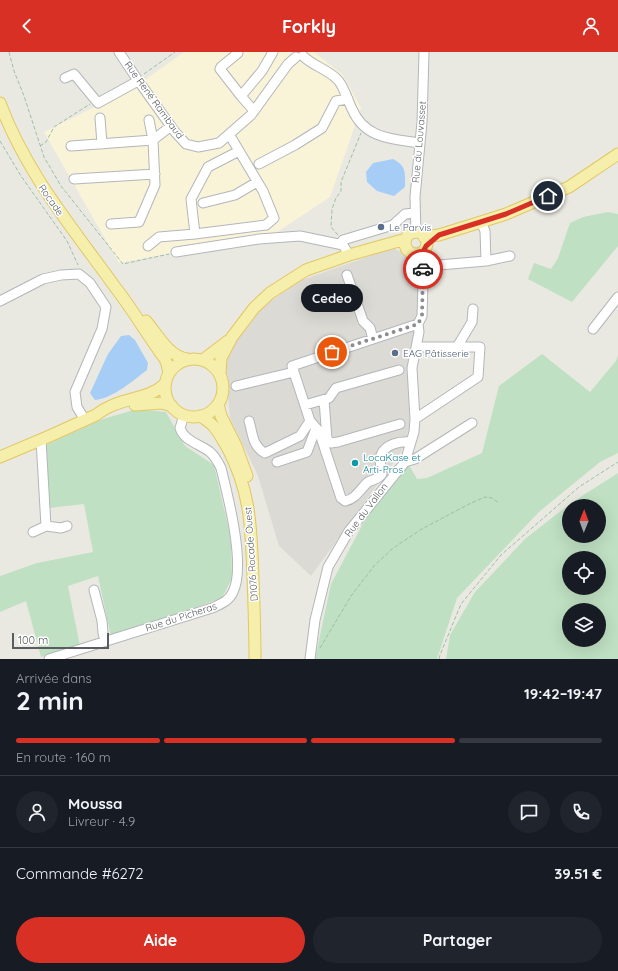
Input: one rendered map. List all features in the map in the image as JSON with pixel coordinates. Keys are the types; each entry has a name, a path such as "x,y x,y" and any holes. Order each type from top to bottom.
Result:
{"main road":[{"name":"Rocade","path":"0,103 15,140 44,189 117,288 165,359 169,373"},
{"path":"220,374 213,365 203,360 195,358 187,359 174,367 169,373 165,384 165,392 168,400 172,406 184,415 192,417 200,416 213,410 223,394 223,384 220,374 221,358 232,337 254,308 270,293 306,270 387,244 417,244 439,235 506,214 569,187 618,154"},
{"name":"Rocade","path":"117,288 171,352 181,358 187,359"},
{"path":"203,360 232,337"},
{"path":"0,457 98,414 108,407 155,392 165,384"},
{"path":"98,414 149,403 162,403 172,406"},
{"path":"218,404 221,416 236,446 246,472 253,497 258,533 258,588 255,634"},
{"name":"D1076 Rocade Ouest","path":"200,416 212,424 217,430 238,470 247,498 252,535 255,659"}],"street":[{"name":"Rue René Rambaud","path":"119,52 137,80 186,144 198,147 219,143 254,112 288,64 300,54 308,61 337,79 352,111 364,127 380,136 420,143"},
{"path":"242,96 262,72 273,52"},
{"name":"Rue du Louvasset","path":"417,244 415,197 422,122 424,52"},
{"path":"238,53 220,69 254,112"},
{"path":"64,78 74,74 98,104 137,80"},
{"path":"259,164 295,145 322,128 336,101 348,100"},
{"path":"100,118 102,144"},
{"path":"111,224 139,222 155,185 153,140 149,120"},
{"path":"71,146 153,140 171,126"},
{"path":"148,246 159,237 266,225 274,218 263,191 243,155 239,152 229,134"},
{"path":"195,234 191,199 194,193 208,167 239,152"},
{"path":"74,179 155,174"},
{"path":"203,203 235,196 257,182"},
{"path":"176,252 259,239 300,236 341,242 393,225 405,214 415,212"},
{"path":"481,222 485,231 486,261"},
{"path":"341,242 349,255"},
{"name":"Rue du Vallon","path":"310,659 315,620 328,567 349,531 405,462 414,432 415,419 412,368 417,347 419,332 418,324 422,316 423,268 417,244"},
{"path":"439,265 486,261 510,256"},
{"path":"0,301 43,279 61,274 80,274 90,283 106,307 102,329 75,392 77,407 85,420"},
{"path":"347,275 363,322 370,328 373,339"},
{"path":"594,328 618,297"},
{"path":"457,347 472,322 473,309"},
{"path":"411,442 402,442 384,449 381,457 382,474 376,480 369,481 356,495 345,501 341,498 322,437 313,425 292,366 418,324"},
{"path":"415,419 478,377 480,346 417,347"},
{"path":"305,405 329,398 336,388 399,370"},
{"path":"236,386 294,372"},
{"path":"324,400 327,439 331,443 400,424"},
{"name":"Rue du Picheras","path":"49,659 212,608 223,603 229,598 236,585 236,540 221,468 215,457 210,452 184,436 180,428 184,415"},
{"path":"249,421 254,443 259,449 265,452 300,436 313,425"},
{"path":"405,462 415,459 472,424"},
{"path":"277,462 307,452 313,425"},
{"path":"41,440 46,526"},
{"path":"33,532 46,526 61,528 67,526"},
{"path":"94,590 102,620 105,641"}],"path":[{"path":"137,80 175,52"},
{"path":"40,147 46,142 54,127 90,104 98,104"},
{"path":"341,242 331,227 332,209 336,198 341,192 341,182 364,127"},
{"path":"0,141 21,176 67,241 80,274"},
{"path":"439,659 461,604 501,555 579,487 618,462"},
{"path":"317,653 351,596 374,566 392,549 420,530 469,504 485,498 492,498 499,503"}],"shaded area":[{"path":"184,52 314,52 343,75 361,108 330,197 274,234 119,263 44,132 135,87"},
{"path":"392,248 411,256 419,269 419,313 407,364 410,426 401,452 311,576 279,546 258,476 230,418 225,364 232,348 255,313 269,302 302,280"}],"green space":[{"path":"608,212 618,214 618,246 572,302 528,279 534,263 551,269 558,258 570,223 583,217"},
{"path":"542,354 590,392 616,361 618,355 618,453 600,462 540,511 457,598 437,659 315,659 331,584 366,518 409,465 417,479 427,478 482,453 499,386"},
{"path":"137,409 166,412 185,446 214,465 231,539 232,578 222,598 111,637 98,576 68,586 80,646 41,657 26,601 0,612 0,576 37,563 93,552 84,504 49,508 46,445 103,419"},
{"path":"618,473 618,659 446,659 450,635 475,592 525,539 562,510 562,543 606,543 606,499 577,499"}],"water":[{"path":"393,159 401,164 405,178 405,187 394,196 377,191 367,182 366,172 373,163"},
{"path":"129,335 135,340 148,363 147,370 115,393 102,399 95,400 90,393 108,354 121,336"}],"way so far":[{"path":"332,352 418,324 422,316 423,269"}],"place":[{"name":"Le Parvis","path":"381,227"},
{"name":"Cedeo","path":"332,352"},
{"name":"EAG Pâtisserie","path":"395,353"},
{"name":"LocaKase et Arti-Pros","path":"355,463"}],"route":[{"path":"423,269 424,250 426,246 439,235 506,214 548,196"}]}
